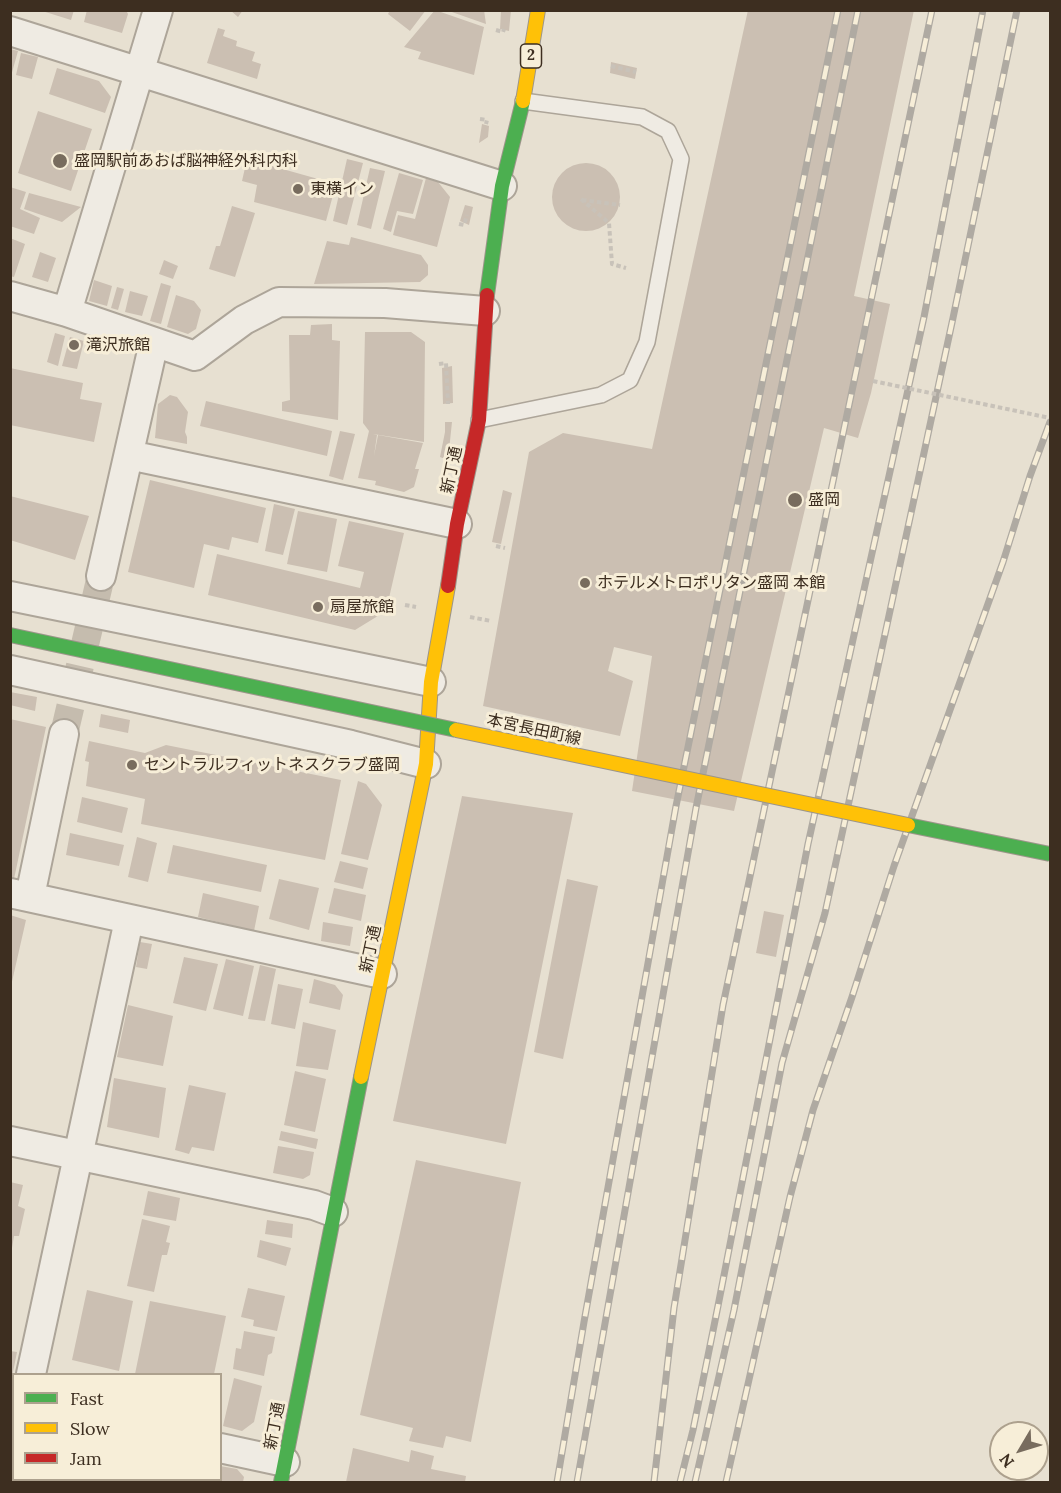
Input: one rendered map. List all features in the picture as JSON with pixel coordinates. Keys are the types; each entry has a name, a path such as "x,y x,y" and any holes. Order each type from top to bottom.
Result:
{"street":[{"path":"67,312 158,10"},
{"name":"2","path":"523,101 538,10"},
{"path":"10,31 502,186"},
{"name":"新丁通","path":"283,1472 333,1212 426,764 431,682 457,524 479,420 485,311 502,186 523,101"},
{"path":"10,296 67,312 195,356 244,320 279,302 385,303 485,311"},
{"path":"101,576 154,342"},
{"path":"129,455 457,524"},
{"path":"10,596 431,682"},
{"name":"本宮長田町線","path":"10,635 640,770 1050,854"},
{"path":"10,670 351,745 426,764"},
{"path":"64,734 20,894 129,920 382,974"},
{"path":"31,1373 129,920"},
{"path":"10,1141 314,1204 333,1212"},
{"path":"222,1449 283,1472"}],"lane":[{"path":"479,420 601,395 630,380 647,342 681,159 668,131 642,117 523,101"}],"path":[{"path":"496,30 503,32 504,30"},
{"path":"611,66 636,72"},
{"path":"480,119 487,120 485,125"},
{"path":"620,205 581,200 609,223 612,264 626,268"},
{"path":"459,224 464,225 465,223"},
{"path":"439,364 446,363 448,404"},
{"path":"873,381 1050,418"},
{"path":"496,546 506,548"}],"building":[{"path":"39,10 74,10 71,20"},
{"path":"87,10 126,10 128,14 122,33 84,22"},
{"path":"230,10 243,10 238,17"},
{"path":"390,10 426,10 410,31 388,14"},
{"path":"435,10 484,27 474,75 418,59 421,52 404,47"},
{"path":"484,10 486,24 449,11"},
{"path":"501,10 511,10 509,31 500,29"},
{"path":"748,10 914,10 854,296 890,304 871,393 858,438 824,428 734,811 632,791 652,656 614,647 608,671 633,681 620,736 483,706 529,452 563,433 652,449"},
{"path":"218,28 225,30 223,36 237,41 236,46 255,52 252,61 261,64 257,79 207,63"},
{"path":"10,49 18,51 11,76 10,76"},
{"path":"21,53 38,57 32,79 16,75"},
{"path":"611,62 637,68 635,79 610,73"},
{"path":"57,68 99,81 111,97 105,113 49,94"},
{"path":"38,111 92,129 71,191 18,173"},
{"path":"482,124 489,126 488,137 479,143"},
{"path":"247,159 336,184 326,221 254,202 257,185 242,181"},
{"path":"347,159 363,163 347,225 333,221"},
{"path":"579,163 593,163 605,168 615,178 620,197 615,216 605,226 593,231 579,231 567,226 557,216 552,204 552,190 557,178 567,168"},
{"path":"370,168 385,171 371,229 357,225"},
{"path":"399,173 423,180 413,214 397,211 391,232 383,229"},
{"path":"426,178 438,182 450,197 437,247 393,235 398,215 415,219"},
{"path":"10,187 26,192 20,209 40,218 34,234 10,226"},
{"path":"29,193 81,207 62,222 24,209"},
{"path":"465,205 473,207 469,225 460,221"},
{"path":"232,206 255,213 235,277 209,269 216,246 220,246"},
{"path":"351,237 421,255 428,265 428,275 420,282 314,284 327,241 349,245"},
{"path":"10,238 25,244 14,277 10,276"},
{"path":"40,252 56,258 48,282 32,277"},
{"path":"164,260 178,266 173,279 159,274"},
{"path":"94,280 112,286 107,306 89,301"},
{"path":"161,283 171,286 161,324 150,321"},
{"path":"117,287 124,289 118,310 111,308"},
{"path":"130,291 148,296 142,316 125,312"},
{"path":"176,295 194,301 201,310 196,329 188,334 167,327"},
{"path":"332,324 332,340 340,341 338,420 282,411 282,402 290,400 289,335 310,335 311,325"},
{"path":"365,332 411,332 425,342 424,442 373,434 377,435 374,456 378,435 423,443 415,469 419,469 414,487 404,492 375,485 376,481 358,478 369,431 363,423"},
{"path":"55,333 65,336 58,366 47,362"},
{"path":"70,337 84,341 77,369 62,366"},
{"path":"452,366 453,403 443,404 442,368"},
{"path":"10,368 83,383 80,399 102,403 94,442 10,425"},
{"path":"170,395 177,397 188,412 185,432 187,444 155,438 158,404"},
{"path":"206,401 332,431 327,456 200,426"},
{"path":"445,422 452,422 448,460 440,457"},
{"path":"340,431 355,434 343,480 329,476"},
{"path":"150,480 266,508 258,543 232,537 229,550 204,544 194,588 128,572"},
{"path":"503,490 512,493 501,544 492,542"},
{"path":"10,496 89,516 75,560 10,540"},
{"path":"274,504 295,509 283,555 265,551"},
{"path":"298,511 337,519 327,572 287,564"},
{"path":"349,521 404,533 386,611 355,630 208,595 217,554 360,588 364,572 338,566"},
{"path":"10,692 37,697 35,711 10,705"},
{"path":"101,714 130,720 128,733 99,727"},
{"path":"10,719 46,727 14,879 10,879"},
{"path":"89,741 145,753 166,745 341,780 325,860 141,824 145,799 86,786 89,762 85,761"},
{"path":"358,781 366,784 382,805 368,860 341,854"},
{"path":"462,796 573,813 506,1144 393,1121"},
{"path":"82,797 128,808 122,833 77,822"},
{"path":"70,833 124,845 119,866 66,855"},
{"path":"137,837 157,843 148,882 128,877"},
{"path":"173,845 267,865 261,892 167,873"},
{"path":"340,861 368,868 363,889 334,882"},
{"path":"279,879 319,888 309,930 269,919"},
{"path":"567,879 598,886 563,1059 534,1052"},
{"path":"334,888 366,895 361,921 328,913"},
{"path":"203,893 259,906 254,931 198,917"},
{"path":"764,911 784,915 776,957 756,953"},
{"path":"10,915 26,920 11,986 10,985"},
{"path":"323,922 353,927 350,946 321,941"},
{"path":"140,942 152,944 147,969 136,967"},
{"path":"184,957 218,964 206,1011 173,1003"},
{"path":"226,959 254,966 243,1016 213,1009"},
{"path":"260,965 276,969 265,1021 248,1019"},
{"path":"314,979 335,985 343,995 340,1010 309,1003"},
{"path":"278,984 303,989 295,1029 271,1024"},
{"path":"128,1005 173,1016 163,1066 117,1057"},
{"path":"303,1022 336,1030 328,1070 296,1066"},
{"path":"295,1071 326,1079 315,1132 284,1125"},
{"path":"114,1078 166,1088 159,1138 107,1127"},
{"path":"189,1085 226,1093 214,1151 192,1147 189,1154 175,1150"},
{"path":"281,1131 318,1139 316,1149 279,1140"},
{"path":"278,1146 314,1152 310,1175 303,1179 273,1173"},
{"path":"416,1160 521,1182 471,1442 446,1436 443,1448 409,1441 413,1428 360,1415"},
{"path":"10,1182 23,1185 18,1206 25,1209 19,1236 14,1236 12,1248"},
{"path":"148,1191 180,1198 176,1221 143,1215"},
{"path":"142,1219 170,1226 166,1242 170,1243 167,1255 162,1255 154,1292 127,1286"},
{"path":"267,1220 293,1224 292,1238 265,1234"},
{"path":"260,1240 291,1248 286,1266 257,1257"},
{"path":"248,1288 285,1296 277,1331 253,1326 254,1320 241,1317"},
{"path":"87,1290 133,1301 119,1371 72,1360"},
{"path":"150,1301 226,1316 214,1373 135,1373"},
{"path":"244,1331 275,1337 272,1353 268,1355 264,1376 233,1369 236,1348 241,1349"},
{"path":"10,1351 17,1352 12,1377 10,1377"},
{"path":"234,1378 262,1386 254,1422 242,1431 223,1426"},
{"path":"353,1448 409,1462 411,1450 434,1456 431,1469 466,1476 465,1482 346,1482"},
{"path":"222,1466 237,1469 244,1477 243,1482 208,1482 222,1481"},
{"path":"43,1481 190,1481 189,1482"}],"tunnel":[{"path":"64,734 101,576"}],"railway":[{"path":"557,1482 676,806 838,10"},
{"path":"577,1482 696,808 858,10"},
{"path":"654,1482 674,1308 723,1005 932,10"},
{"path":"680,1482 718,1306 808,844 924,317 983,10"},
{"path":"695,1482 734,1310 782,1063 825,913 1017,10"},
{"path":"726,1482 790,1197 813,1110 894,866 1003,562 1050,422"}],"traffic: fast":[{"path":"487,295 502,186 523,101"},
{"path":"10,635 456,730"},
{"path":"908,825 1050,854"},
{"path":"281,1482 361,1077"}],"traffic: slow":[{"path":"523,101 538,10"},
{"path":"361,1077 426,764 431,682 448,586"},
{"path":"456,730 908,825"}],"traffic: jam":[{"path":"448,586 457,524 479,420 487,295"}],"place":[{"name":"盛岡駅前あおば脳神経外科内科","path":"60,161"},
{"name":"東横イン","path":"298,189"},
{"name":"滝沢旅館","path":"74,345"},
{"name":"盛岡","path":"795,500"},
{"name":"ホテルメトロポリタン盛岡 本館","path":"585,583"},
{"name":"扇屋旅館","path":"318,607"},
{"name":"セントラルフィットネスクラブ盛岡","path":"132,765"}]}
